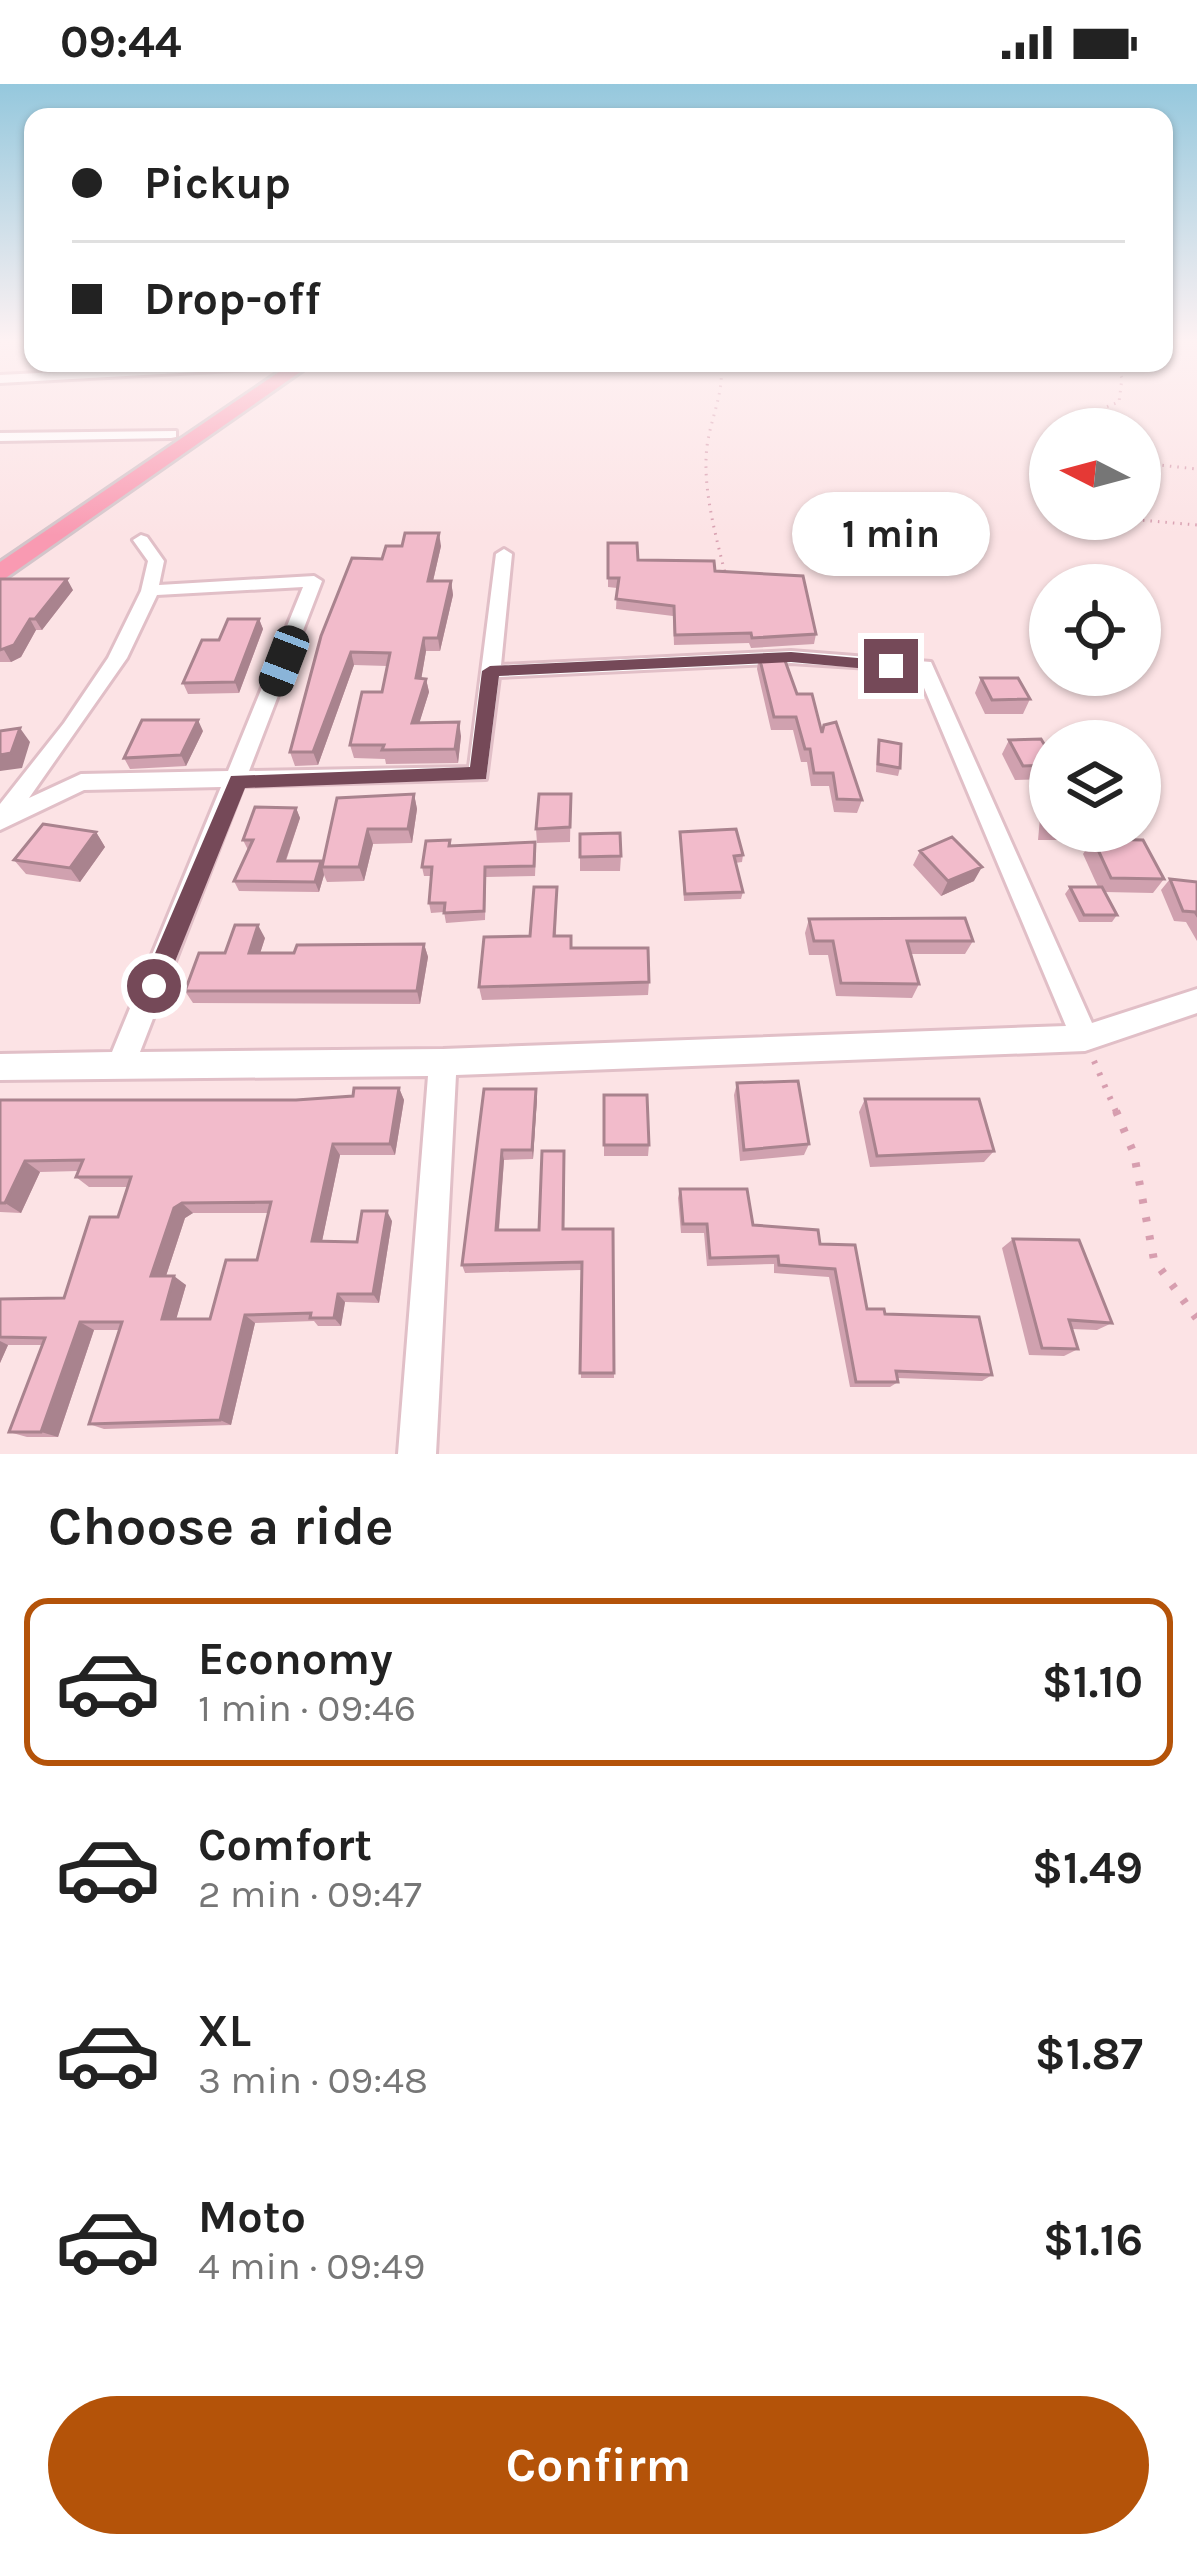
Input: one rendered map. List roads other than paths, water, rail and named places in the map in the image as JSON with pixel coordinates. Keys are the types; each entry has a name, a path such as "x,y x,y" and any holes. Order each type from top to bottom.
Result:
{"highway":[{"path":"0,549 215,407"},
{"path":"0,574 241,407"}],"street":[{"path":"0,437 171,434"},
{"path":"0,821 103,680 154,590 156,561 141,540"},
{"path":"0,821 81,782 479,774 504,554"},
{"path":"120,1068 314,581 154,590"},
{"path":"490,671 791,657 924,666 1084,1038"},
{"path":"0,1067 443,1062 1084,1038 1197,1001"},
{"path":"417,1454 443,1062"}]}
